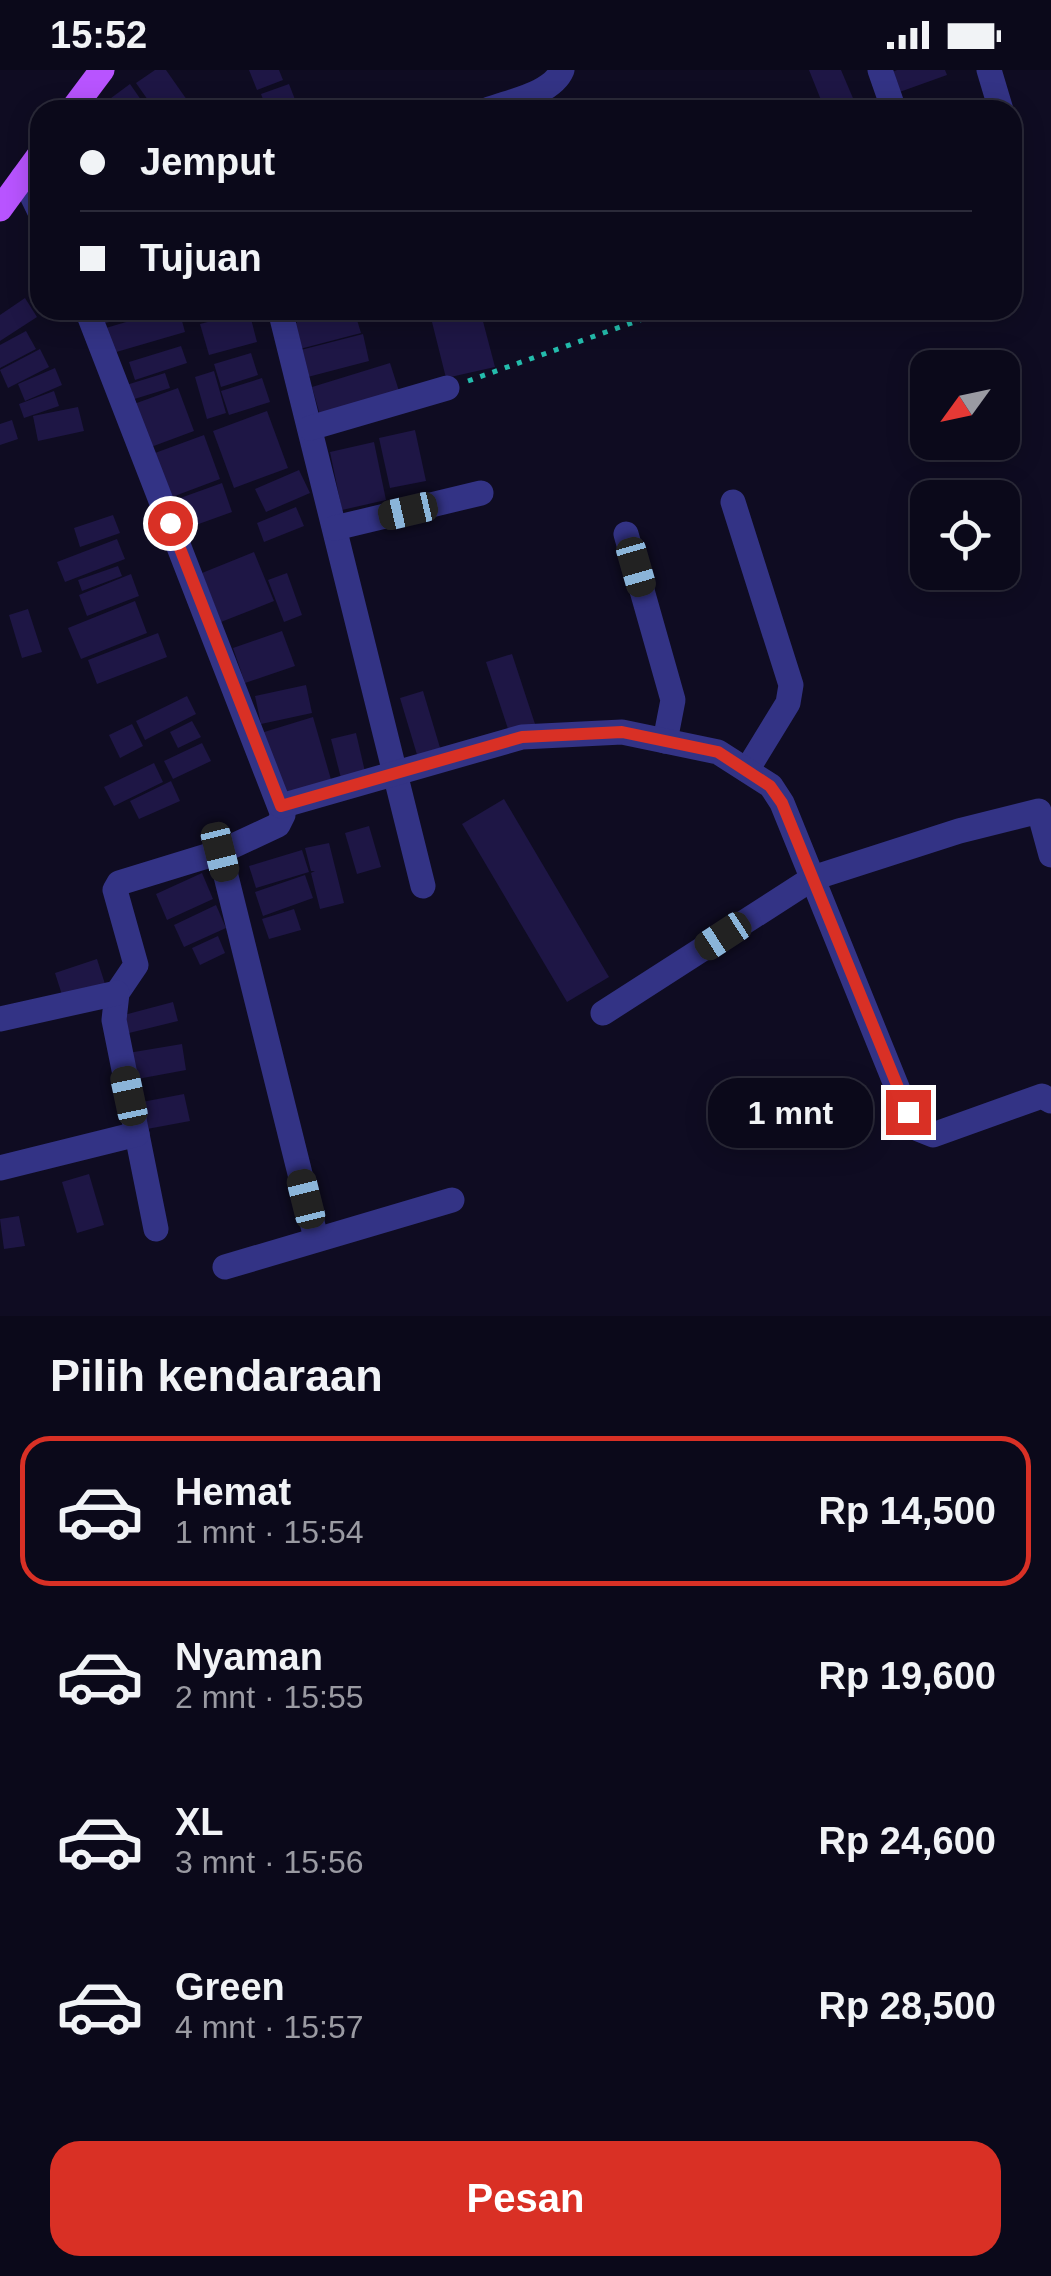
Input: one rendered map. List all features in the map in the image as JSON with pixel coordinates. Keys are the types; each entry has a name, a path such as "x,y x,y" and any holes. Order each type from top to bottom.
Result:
{"main road":[{"path":"80,100 102,70"},
{"path":"0,210 30,168"}],"street":[{"path":"514,100 554,82 562,70"},
{"path":"880,70 890,100"},
{"path":"989,70 999,100"},
{"path":"24,177 30,190"},
{"path":"91,320 281,806 283,822 220,852 119,882 115,898 136,965 117,993 114,1020 156,1229"},
{"path":"283,320 423,886"},
{"path":"310,428 448,388"},
{"path":"335,528 482,494"},
{"path":"733,502 791,685 788,702 746,770"},
{"path":"626,534 673,700 665,741"},
{"path":"281,806 522,737 622,732 718,752 770,786 782,803 918,1128 933,1135 1042,1096 1051,1101"},
{"path":"603,1013 812,878 958,831 1039,811 1051,855"},
{"path":"220,852 316,1238"},
{"path":"0,1020 117,993"},
{"path":"0,1168 136,1134"},
{"path":"225,1267 452,1200"}],"path":[{"path":"448,388 640,320"}],"building":[{"path":"155,70 166,70 187,100 148,100 136,83"},
{"path":"249,70 279,70 283,80 257,90"},
{"path":"809,70 841,70 854,100 821,100"},
{"path":"897,70 945,70 947,75 894,94 887,74"},
{"path":"130,84 141,100 108,100"},
{"path":"289,84 295,100 263,100 261,94"},
{"path":"25,298 32,320 0,341 0,315"},
{"path":"133,320 182,320 185,332 106,355 99,330"},
{"path":"251,320 257,342 209,355 200,324"},
{"path":"296,320 357,320 361,333 296,350 290,324 297,323"},
{"path":"432,320 483,320 495,367 446,378"},
{"path":"26,331 36,349 0,368 0,345"},
{"path":"363,334 369,361 300,379 293,352"},
{"path":"181,346 187,363 135,380 129,362"},
{"path":"40,349 49,367 8,388 0,370"},
{"path":"251,353 258,375 221,387 214,364"},
{"path":"390,363 399,391 320,415 312,387"},
{"path":"55,368 62,385 25,401 18,384"},
{"path":"214,371 226,413 207,419 195,377"},
{"path":"165,373 170,388 128,401 123,386"},
{"path":"262,378 270,402 229,415 221,391"},
{"path":"178,388 194,431 151,447 134,404"},
{"path":"54,391 59,406 24,418 19,404"},
{"path":"78,407 84,431 38,441 33,416"},
{"path":"267,411 288,468 234,488 213,431"},
{"path":"12,420 18,439 0,445 0,424"},
{"path":"415,430 426,481 390,488 379,438"},
{"path":"204,435 220,479 172,497 155,453"},
{"path":"374,442 386,500 342,510 330,452"},
{"path":"299,470 310,493 266,512 255,489"},
{"path":"222,483 232,512 182,530 172,501"},
{"path":"296,507 304,526 264,542 257,523"},
{"path":"113,515 120,533 80,547 74,528"},
{"path":"117,539 125,559 65,582 57,562"},
{"path":"254,552 274,601 221,622 202,573"},
{"path":"118,566 122,576 82,591 78,580"},
{"path":"287,573 302,615 284,622 268,580"},
{"path":"131,574 139,596 87,616 79,595"},
{"path":"135,601 147,633 81,659 68,628"},
{"path":"28,609 42,652 22,658 9,615"},
{"path":"282,631 295,666 245,683 233,648"},
{"path":"158,633 167,657 97,684 88,660"},
{"path":"512,654 536,727 510,735 486,662"},
{"path":"306,685 312,713 261,724 255,696"},
{"path":"423,691 441,751 418,758 400,698"},
{"path":"187,696 196,714 145,740 136,721"},
{"path":"313,717 332,783 280,798 261,733"},
{"path":"192,721 201,737 178,748 170,732"},
{"path":"132,724 143,746 120,758 109,735"},
{"path":"356,733 366,776 342,782 331,739"},
{"path":"202,743 211,761 173,779 164,761"},
{"path":"154,763 163,782 114,806 104,787"},
{"path":"171,781 180,801 139,819 130,801"},
{"path":"504,799 609,977 567,1002 462,824"},
{"path":"369,826 381,867 357,874 345,833"},
{"path":"329,843 344,903 320,909 311,873 315,871 311,871 305,848"},
{"path":"302,850 309,872 256,888 249,866"},
{"path":"202,873 213,899 167,920 156,894"},
{"path":"305,875 313,898 263,916 255,892"},
{"path":"216,905 226,928 184,947 174,925"},
{"path":"294,909 301,930 269,939 262,919"},
{"path":"218,936 225,953 200,965 192,948"},
{"path":"97,959 105,984 63,998 55,973"},
{"path":"173,1002 178,1021 129,1033 124,1015"},
{"path":"182,1044 186,1070 132,1080 128,1053"},
{"path":"184,1094 190,1121 147,1129 142,1102"},
{"path":"89,1174 104,1225 77,1233 62,1182"},
{"path":"19,1216 25,1246 4,1249 0,1219"}],"route":[{"path":"170,523 281,806 522,737 622,732 718,752 770,786 782,803 908,1112"}]}
